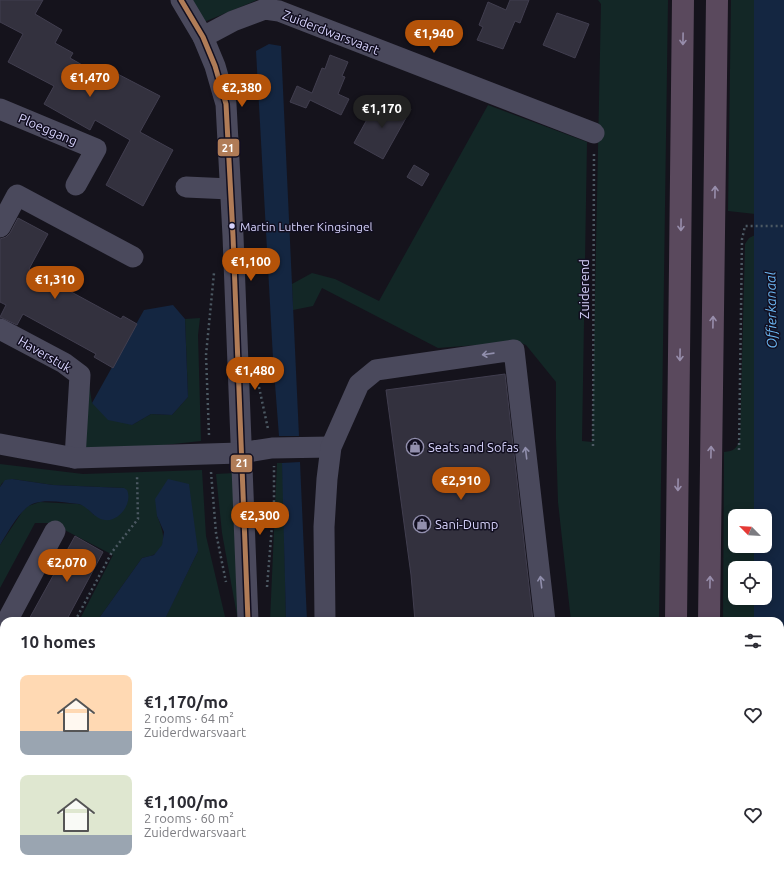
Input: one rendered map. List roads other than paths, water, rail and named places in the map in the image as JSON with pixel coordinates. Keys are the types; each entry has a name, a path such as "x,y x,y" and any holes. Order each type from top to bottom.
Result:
{"highway":[{"path":"676,617 683,0"},
{"path":"709,617 717,0"}],"street":[{"path":"191,5 202,37 215,66 226,104 248,617"},
{"name":"Zuiderdwarsvaart","path":"202,37 233,21 265,9 279,12 594,132"},
{"name":"Ploeggang","path":"0,109 96,149 76,185"},
{"path":"186,187 230,189"},
{"path":"0,227 17,195 133,257"},
{"name":"Haverstuk","path":"0,329 64,363 80,374 75,458"},
{"path":"324,617 324,527 326,479 331,447 359,384 376,370 514,350 546,617"},
{"path":"0,444 75,458 240,453 272,448 331,447"},
{"path":"9,617 55,532"}],"water":[{"name":"Offierkanaal","path":"754,0 784,0 784,617 754,617 754,605 772,605 772,561 754,561 754,553 772,553 772,509 754,509"},
{"path":"269,44 281,46 299,436 279,436 273,358 256,51"},
{"path":"173,305 185,319 188,397 172,415 151,414 132,425 108,420 92,403 144,310"},
{"path":"300,462 307,617 286,617 282,463"},
{"path":"12,479 53,485 124,488 127,490 128,500 124,511 120,515 110,520 98,518 79,504 51,501 35,503 25,509 20,515 0,545 0,487 5,480"},
{"path":"168,479 189,484 198,551 166,617 100,617 142,558 154,555 162,545 164,532 157,516 155,499"}],"place":[{"name":"Martin Luther Kingsingel","path":"232,226"},
{"name":"Seats and Sofas","path":"415,447"},
{"name":"Sani-Dump","path":"422,524"}]}
